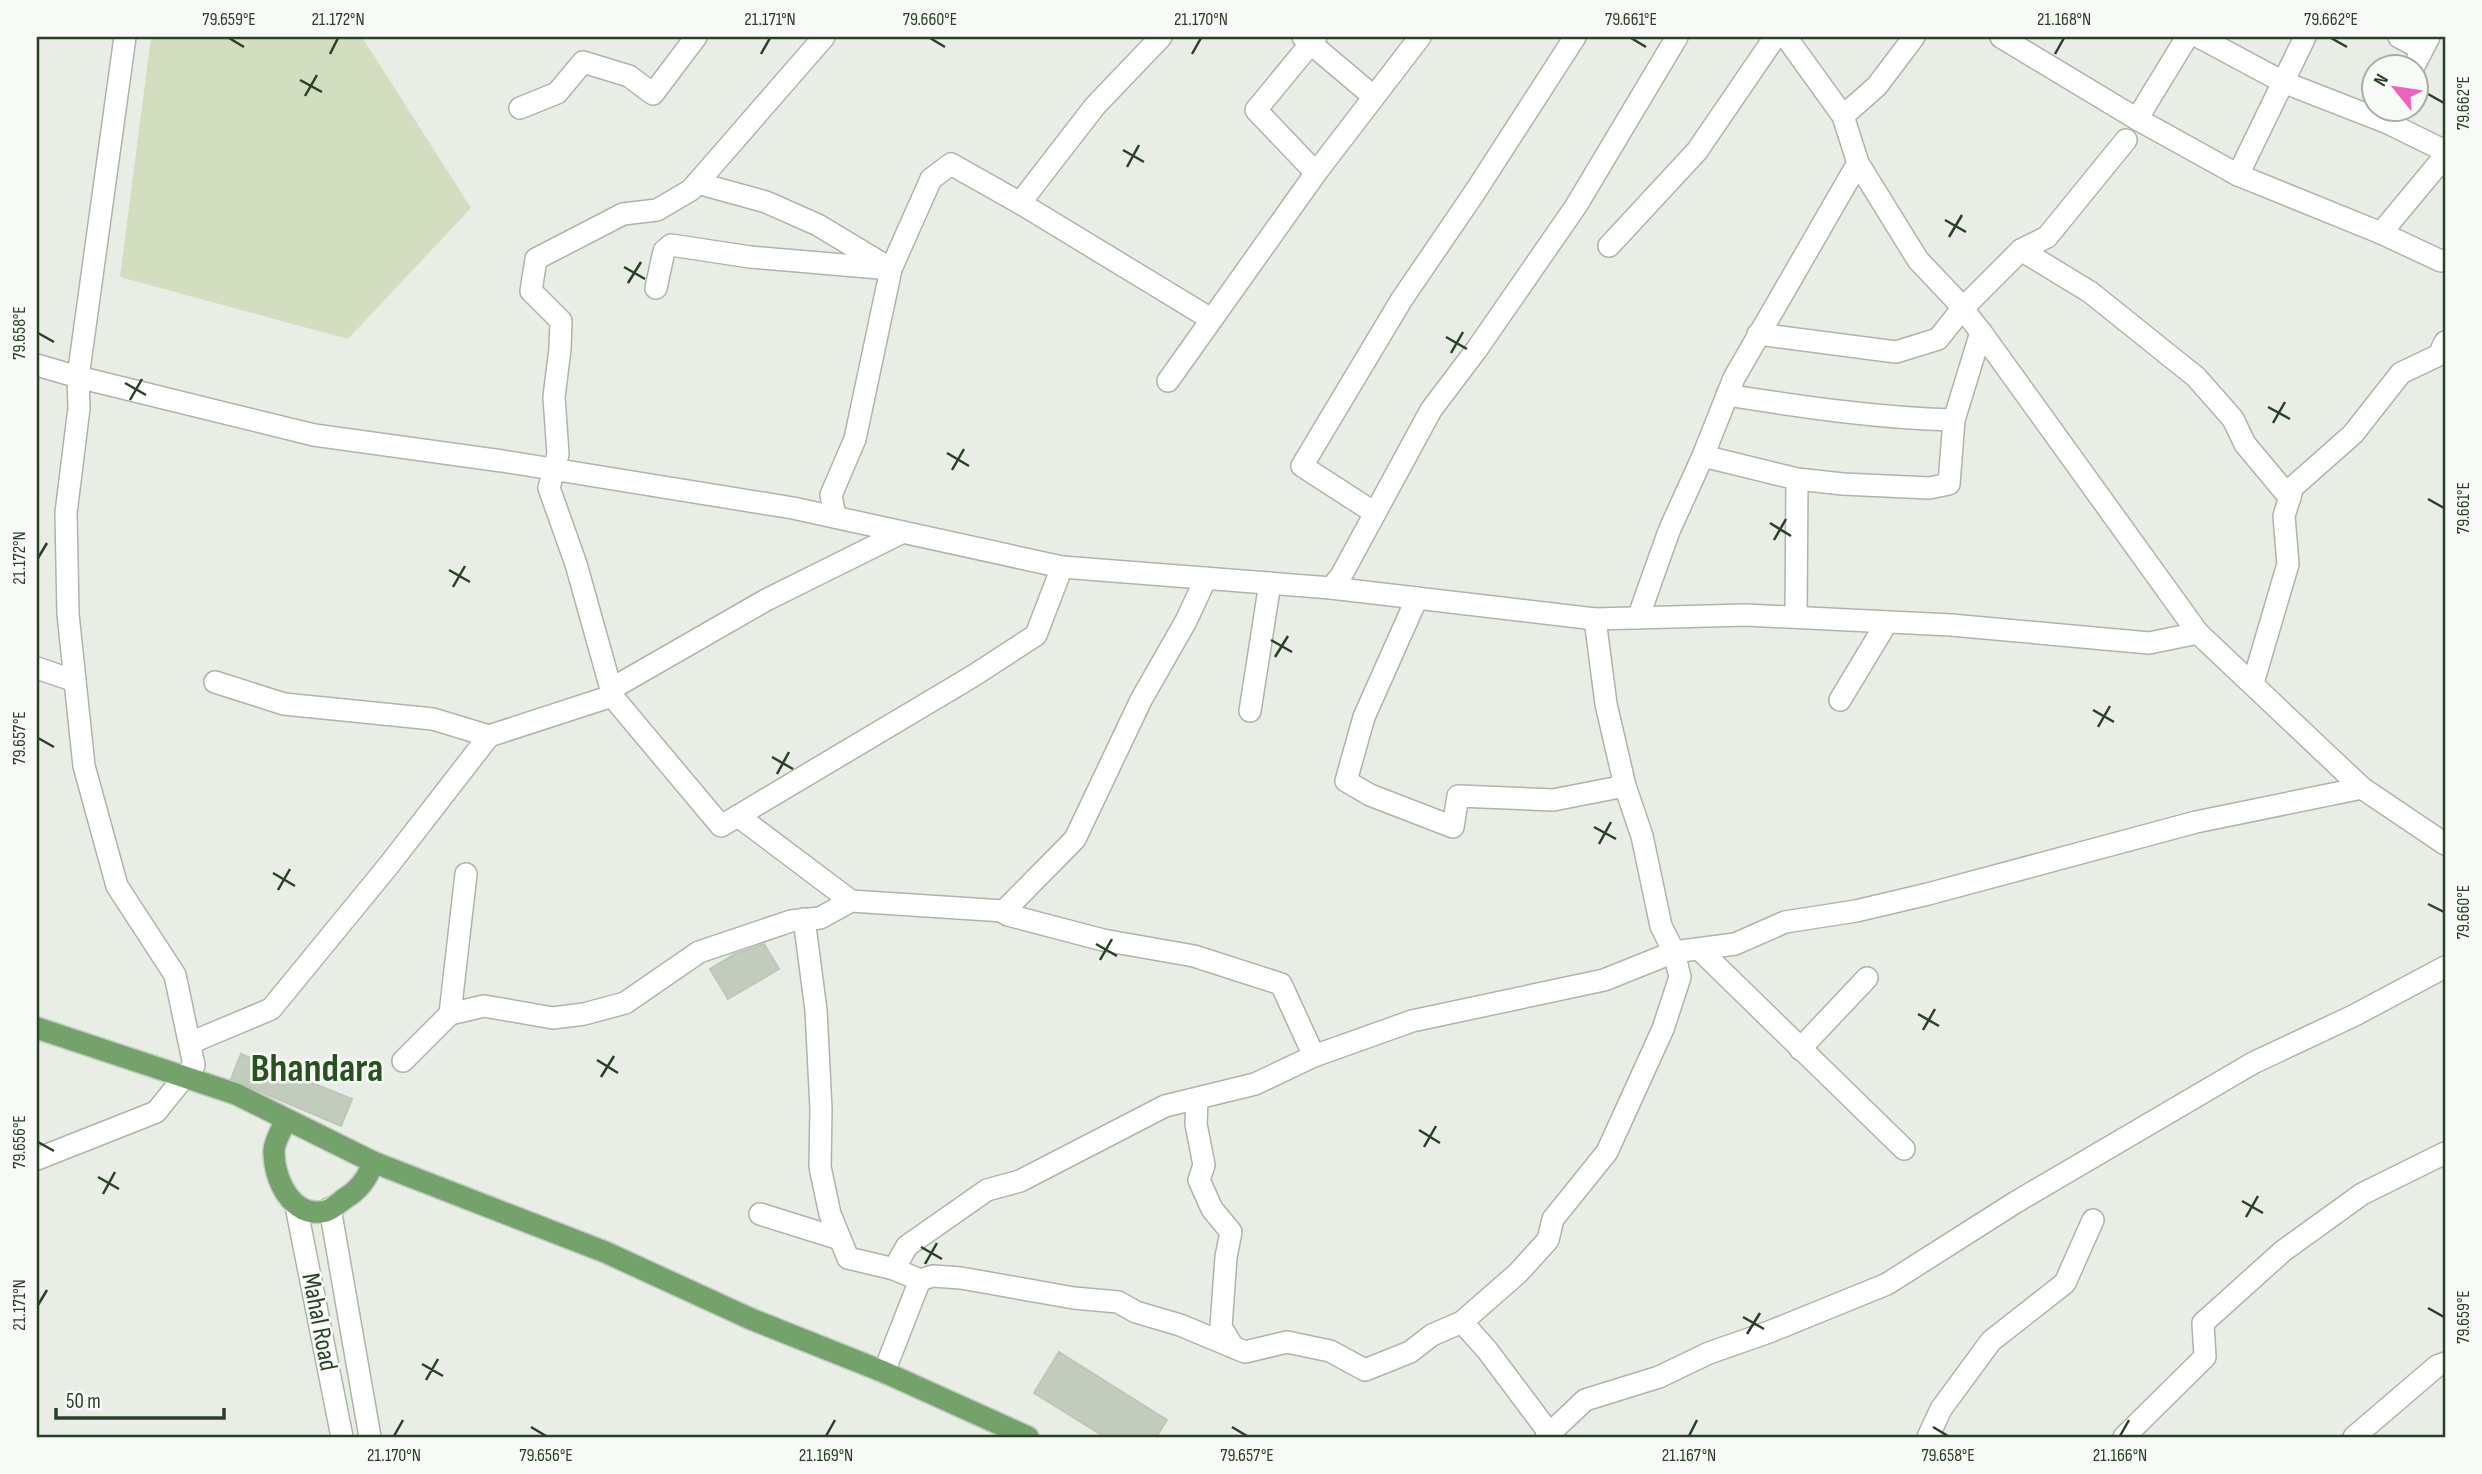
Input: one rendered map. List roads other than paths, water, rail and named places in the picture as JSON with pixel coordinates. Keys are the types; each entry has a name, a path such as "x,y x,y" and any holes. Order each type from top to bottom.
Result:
{"main road":[{"path":"37,1028 236,1094 373,1162 605,1252 751,1319 884,1372 1028,1437"},
{"path":"286,1120 274,1149 282,1189 296,1206 312,1211 327,1211 356,1192 369,1174 373,1162"}],"street":[{"path":"37,1159 156,1112 194,1065 175,975 117,886 84,766 68,614 66,513 79,408 78,377 125,37"},
{"path":"520,108 557,93 583,62 629,76 653,94 696,37"},
{"path":"824,37 691,190 657,210 623,214 536,259 531,291 561,321 554,397 558,454 549,488 576,564 612,692 721,826 973,676 1036,635 1062,567"},
{"path":"1020,203 1095,106 1161,37"},
{"path":"1167,380 1316,173 1420,37"},
{"path":"1375,513 1302,466 1402,299 1575,37"},
{"path":"1331,587 1341,576 1431,410 1577,206 1677,37"},
{"path":"1609,246 1697,151 1775,37"},
{"path":"1786,37 1843,116 1858,163 1918,261 1981,332 2198,633 2362,788 2445,845"},
{"path":"1843,116 1877,86 1914,37"},
{"path":"2001,37 2137,119 2238,174 2381,233 2441,261"},
{"path":"2137,119 2187,37"},
{"path":"2199,37 2284,82 2360,106"},
{"path":"2238,174 2305,37"},
{"path":"2399,37 2422,51"},
{"path":"1316,173 1255,110 1310,39 1373,96"},
{"path":"2381,233 2445,154 2400,122"},
{"path":"1758,334 1896,352 1938,339 1962,309 2021,250 2047,237 2126,140"},
{"path":"1638,618 1669,531 1727,395 1758,334 1858,163"},
{"path":"835,517 831,495 855,439 891,269 931,179 951,164 1211,319"},
{"path":"697,183 766,202 808,220 891,269"},
{"path":"656,288 664,251 671,245 750,257 891,269"},
{"path":"2021,250 2091,292 2196,377 2233,419 2245,444 2290,498"},
{"path":"1703,456 1797,479 1929,488 1949,484 1954,420 1981,332"},
{"path":"2253,683 2288,564 2284,516 2293,487 2353,434 2401,373 2438,355 2445,342"},
{"path":"37,365 314,435 554,469 779,505 1062,567 1331,587 1595,620 1746,615 1796,617 1951,625 2149,643 2198,633"},
{"path":"1727,395 1907,419 1954,420"},
{"path":"1796,617 1797,479"},
{"path":"190,1043 271,1009 389,865 489,736 612,692 766,600 903,532"},
{"path":"403,1061 450,1014 484,1006 553,1018 584,1014 625,1003 699,952 791,921 820,918 851,901 1004,911 1075,839 1141,700 1186,621 1206,578"},
{"path":"1250,710 1270,583"},
{"path":"1418,598 1364,717 1346,781 1370,795 1453,827 1458,796 1553,800 1625,786"},
{"path":"804,919 816,1010 821,1109 820,1167 830,1214 848,1258 894,1269 920,1280 933,1276 961,1278 1074,1298 1118,1302 1136,1312 1180,1325 1245,1352 1286,1342 1330,1351 1365,1370 1410,1352 1432,1335 1462,1322 1518,1273 1548,1240 1553,1219 1607,1152 1663,1029 1680,977 1674,952 1661,926 1642,835 1625,786 1606,704 1595,620"},
{"path":"1840,700 1887,622"},
{"path":"37,668 75,681"},
{"path":"215,682 284,704 433,719 489,736"},
{"path":"894,1269 907,1246 987,1190 1020,1181 1165,1106 1255,1084 1314,1056 1412,1021 1604,980 1674,952 1735,944 1785,922 1856,911 2196,822 2362,788"},
{"path":"738,816 851,901"},
{"path":"450,1014 466,874"},
{"path":"1001,911 1007,915 1103,940 1194,956 1281,984 1314,1056"},
{"path":"1699,949 1905,1149"},
{"path":"1547,1436 1585,1400 1659,1377 1709,1353 1769,1332 1886,1284 2016,1202 2253,1063 2353,1016 2445,967"},
{"path":"1800,1049 1867,978"},
{"path":"1197,1099 1196,1124 1204,1165 1199,1180 1212,1209 1231,1232 1226,1257 1221,1327 1233,1347"},
{"path":"2124,1437 2205,1357 2203,1323 2283,1251 2362,1194 2445,1153"},
{"name":"Mahal Road","path":"296,1206 342,1437"},
{"name":"Mahal Road","path":"331,1208 370,1437"},
{"path":"760,1214 840,1239"},
{"path":"1928,1437 1941,1409 1991,1341 2024,1318 2065,1283 2093,1220"},
{"path":"884,1372 920,1280"},
{"path":"1462,1322 1487,1350 1547,1430 1547,1436"},
{"path":"2354,1437 2437,1366 2445,1363"}],"district":[{"name":"Bhandara","path":"317,1069"}]}
